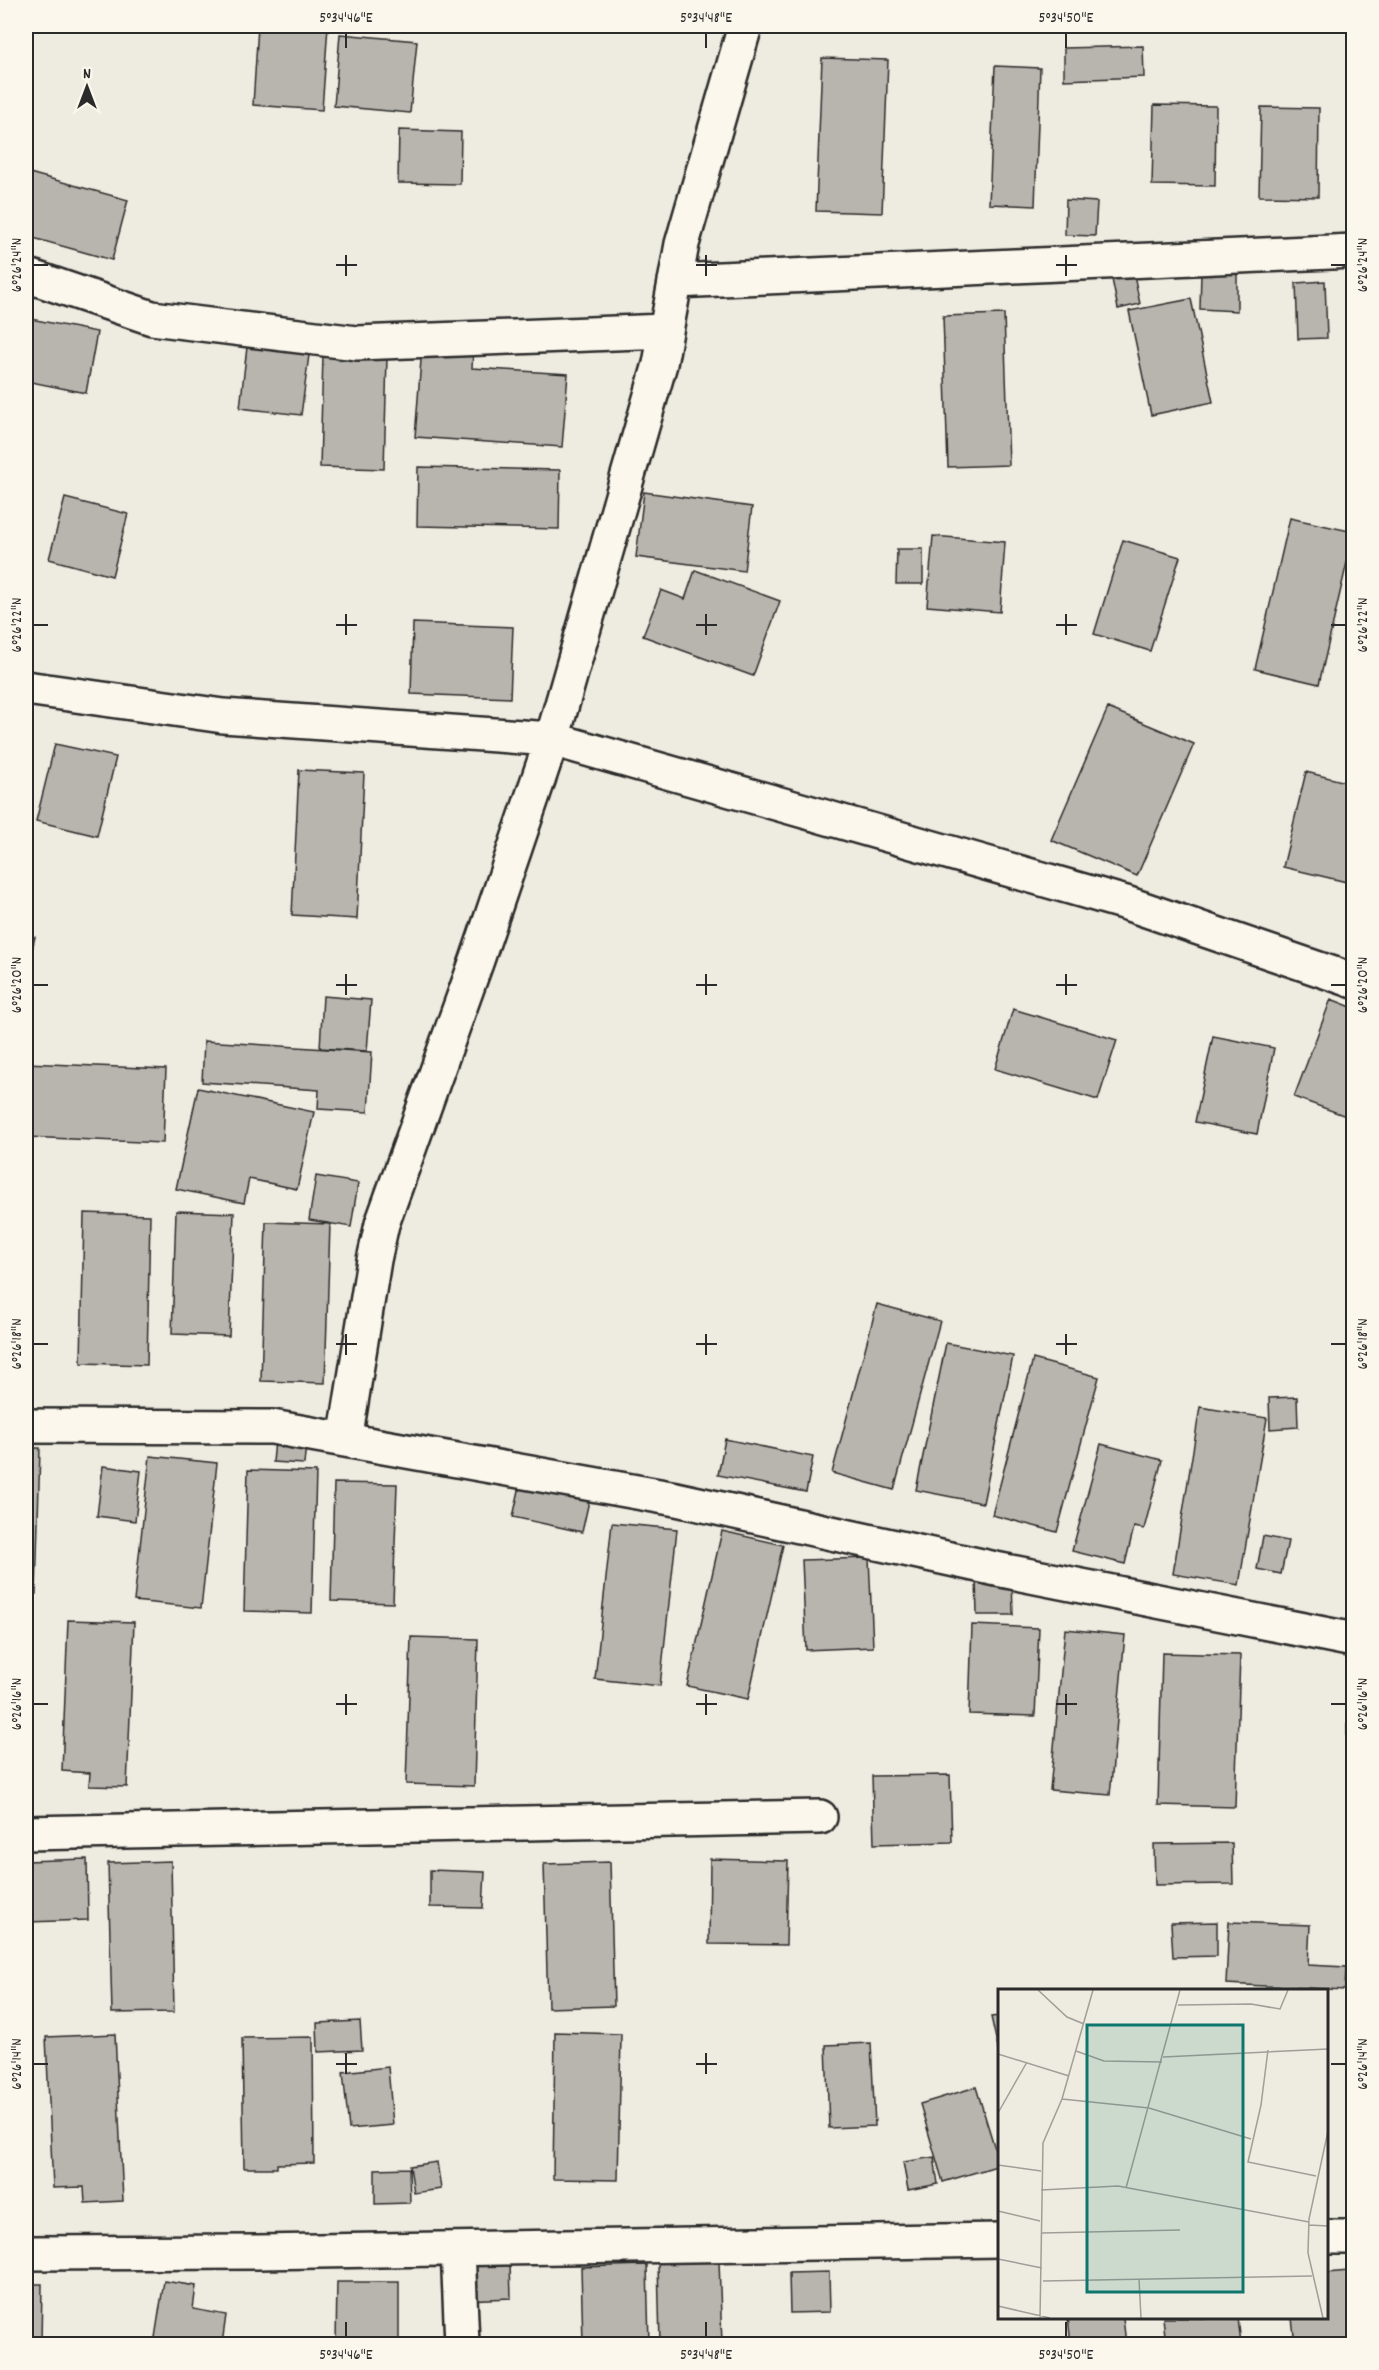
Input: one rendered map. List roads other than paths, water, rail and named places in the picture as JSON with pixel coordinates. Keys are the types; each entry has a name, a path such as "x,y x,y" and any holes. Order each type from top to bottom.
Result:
{"street":[{"path":"345,1440 372,1271 382,1224 477,960 552,739 660,364 682,244 745,26"},
{"path":"675,281 1353,251"},
{"path":"26,275 152,318 357,343 665,331"},
{"path":"26,688 223,716 552,739 1126,903 1353,981"},
{"path":"26,1426 272,1428 676,1499 996,1569 1353,1640"},
{"path":"26,1833 820,1817"},
{"path":"1328,2237 1353,2237"},
{"path":"26,2253 257,2252 998,2240"},
{"path":"458,2248 462,2344"}]}
